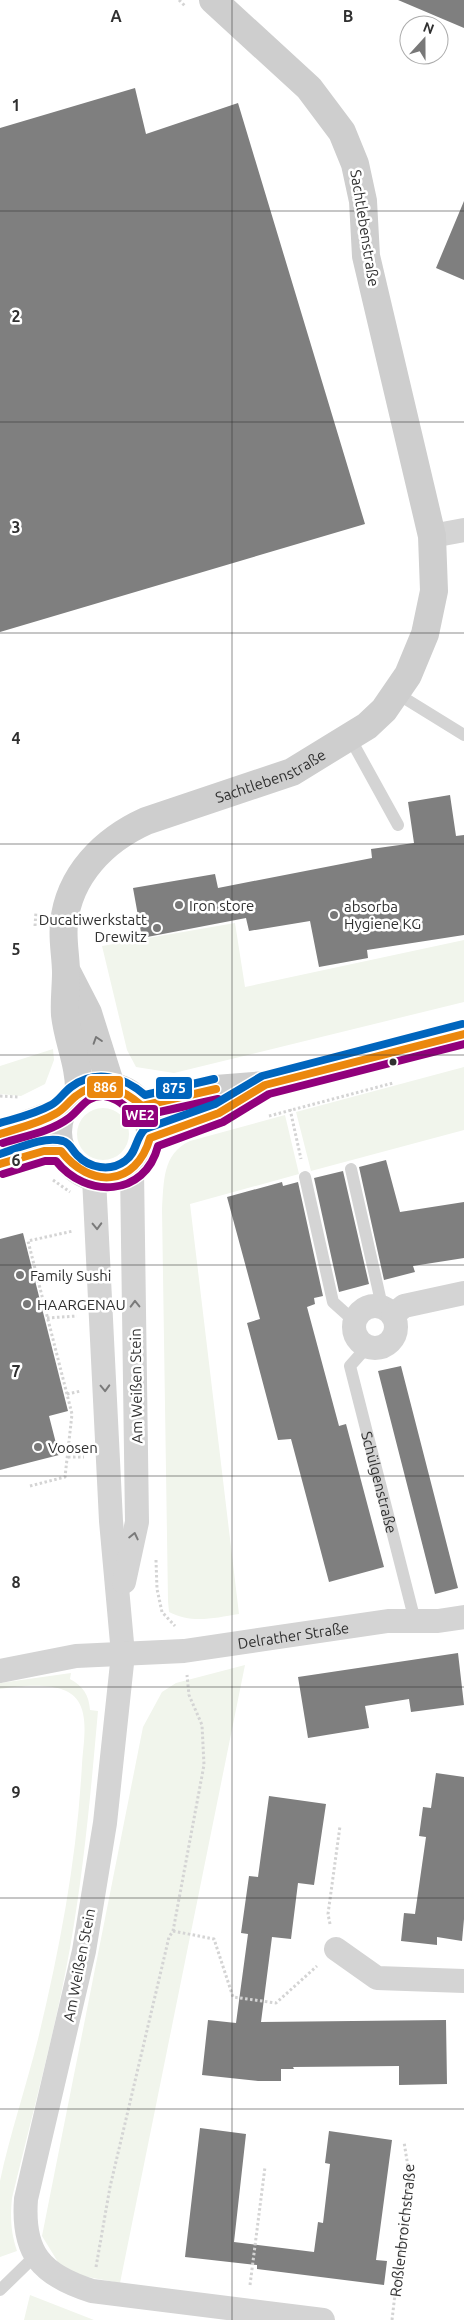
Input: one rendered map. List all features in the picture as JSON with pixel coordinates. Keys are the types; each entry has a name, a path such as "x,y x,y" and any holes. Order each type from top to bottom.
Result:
{"street":[{"name":"Sachtlebenstraße","path":"71,1102 79,1075 65,1014 66,971 64,938 66,907 88,864 113,839 146,821 292,772 350,738 384,710 408,675 425,634 434,591 432,536 366,256 363,201 356,164 342,132 309,88 203,7"},
{"path":"432,536 464,530"},
{"name":"Sachtlebenstraße","path":"66,971 88,1013 111,1086"},
{"path":"142,1106 216,1089 274,1083 464,1034"},
{"path":"150,1138 219,1113 274,1083"},
{"path":"0,1134 71,1102 94,1087 111,1086 129,1093 142,1106 149,1121 150,1138 144,1156 132,1170 114,1178 94,1178 78,1171 62,1151 58,1133 71,1102"},
{"path":"0,1164 44,1151 62,1151"},
{"name":"Am Weißen Stein","path":"120,1601 138,1522 132,1170"},
{"name":"Am Weißen Stein","path":"92,2291 67,2283 45,2268 29,2244 24,2220 26,2199 84,1950 104,1823 123,1654 120,1601 111,1521 94,1178"},
{"path":"388,1311 397,1328 392,1341 380,1349 366,1348 354,1336 353,1320 365,1307 388,1311 464,1293"},
{"name":"Delrather Straße","path":"0,1671 76,1656 184,1650 388,1621 438,1621 464,1617"},
{"path":"336,1949 377,1978 464,1980"},
{"path":"92,2291 323,2320"}],"lane":[{"path":"396,694 464,735"},
{"path":"350,738 398,825"},
{"path":"352,1169 388,1311"},
{"path":"305,1177 333,1302 353,1320"},
{"name":"Schülgenstraße","path":"366,1348 350,1366 415,1621"},
{"path":"0,2290 36,2255"}],"path":[{"path":"179,0 203,7"},
{"path":"35,930 34,920 38,904"},
{"path":"262,1118 400,1081"},
{"path":"274,1083 290,1111 305,1177"},
{"path":"30,1486 65,1477 72,1414 28,1241 82,1230"},
{"path":"67,1394 84,1390"},
{"path":"68,1457 78,1456"},
{"path":"92,2291 110,2187 169,1937 173,1931 204,1765 202,1725 190,1695 184,1650"},
{"path":"173,1931 214,1939 233,1997 276,2003 336,1949 328,1914 340,1826"},
{"name":"Roßlenbroichstraße","path":"392,2320 409,2173 404,2142"},
{"path":"247,2310 265,2167"}],"shaded area":[{"path":"235,923 245,987 464,940 464,1002 174,1073 136,1067 127,1050 102,946"},
{"path":"53,1049 54,1060 45,1084 21,1096 0,1094 0,1066"},
{"path":"464,1067 464,1130 311,1171 296,1112"},
{"path":"103,1108 113,1110 121,1116 127,1124 129,1134 127,1144 121,1152 113,1158 103,1160 93,1158 85,1152 79,1144 77,1134 79,1124 85,1116 93,1110"},
{"path":"285,1115 299,1174 190,1204 239,1614 203,1619 186,1618 169,1612 168,1601 162,1209 164,1179 169,1161 174,1153 190,1141"},
{"path":"245,1665 120,2283 77,2275 61,2267 42,2236 143,1727 162,1692 176,1683"},
{"path":"71,1673 70,1679 82,1688 87,1695 90,1710 98,1711 83,1859 64,1979 12,2198 13,2238 17,2251 0,2257 0,2181 38,2039 60,1937 72,1868 85,1732 81,1708 72,1694 53,1687 42,1686 0,1689 0,1683"},
{"path":"30,2295 94,2320 24,2320"}],"building":[{"path":"398,0 464,0 464,28 449,22 449,15 433,15"},
{"path":"135,88 146,134 238,103 365,524 0,632 0,128"},
{"path":"464,201 464,280 436,268"},
{"path":"450,795 456,836 464,835 464,935 367,950 368,958 319,967 310,921 249,931 246,918 142,938 133,888 215,874 218,888 372,858 371,849 414,843 408,802"},
{"path":"386,1160 400,1212 464,1202 464,1258 413,1266 415,1272 384,1280 359,1167"},
{"path":"343,1171 369,1284 339,1292 314,1178"},
{"path":"282,1182 283,1186 298,1182 323,1296 314,1298 315,1304 307,1307 339,1426 346,1424 384,1567 329,1582 291,1439 278,1440 247,1323 260,1319 227,1197"},
{"path":"23,1233 68,1411 49,1416 59,1455 0,1470 0,1239"},
{"path":"401,1366 458,1588 435,1594 378,1371"},
{"path":"458,1653 464,1705 411,1712 409,1699 365,1706 369,1728 308,1738 298,1677"},
{"path":"436,1773 464,1777 464,1919 462,1941 437,1937 437,1945 401,1941 404,1913 415,1914 426,1837 419,1836 423,1807 431,1808"},
{"path":"269,1796 326,1804 314,1885 298,1883 291,1939 272,1937 261,2022 446,2020 447,2084 399,2085 399,2066 293,2067 294,2069 281,2069 281,2081 258,2081 202,2075 208,2020 236,2023 248,1934 241,1933 249,1876 258,1877"},
{"path":"200,2128 246,2134 234,2242 314,2252 318,2222 323,2223 330,2164 325,2163 329,2131 392,2140 376,2260 387,2261 384,2285 257,2269 257,2265 185,2257"}],"transit line":[{"name":"875","path":"0,1154 31,1143 55,1140 67,1143 87,1163 100,1167 113,1167 129,1158 145,1129 215,1104 262,1076 462,1024"},
{"name":"886","path":"0,1164 44,1151 61,1151 85,1172 98,1177 111,1177 123,1174 134,1166 143,1154 150,1138 219,1113 265,1085 464,1034"},
{"name":"WE2","path":"3,1174 45,1161 56,1161 68,1173 83,1182 113,1187 128,1183 141,1175 151,1163 158,1146 223,1122 269,1094 464,1044"},
{"name":"875","path":"0,1123 26,1116 45,1108 54,1103 71,1087 80,1081 90,1078 109,1077 118,1079 128,1083 145,1095 214,1079"},
{"name":"886","path":"0,1134 48,1117 61,1110 76,1096 93,1088 102,1087 119,1091 142,1106 216,1089"},
{"name":"WE2","path":"3,1143 54,1127 69,1118 88,1100 98,1096 115,1099 141,1116 218,1099"}],"place":[{"name":"Iron store","path":"179,905"},
{"name":"absorba Hygiene KG","path":"334,915"},
{"name":"Ducatiwerkstatt Drewitz","path":"157,928"},
{"name":"Family Sushi","path":"20,1275"},
{"name":"HAARGENAU","path":"27,1304"},
{"name":"Voosen","path":"38,1447"}]}
